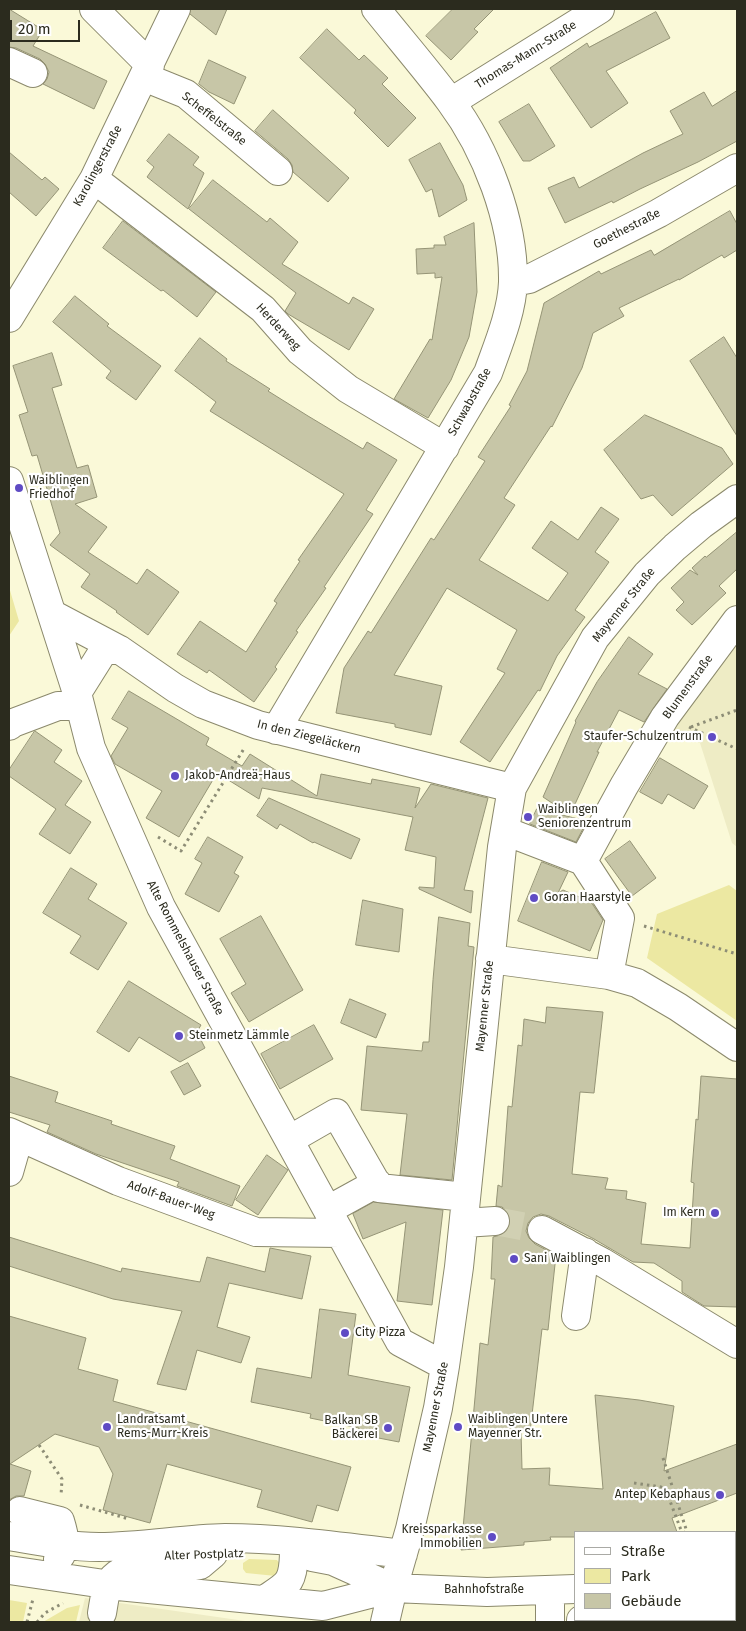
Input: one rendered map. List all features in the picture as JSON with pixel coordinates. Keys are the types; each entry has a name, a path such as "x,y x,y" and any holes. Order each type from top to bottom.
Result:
{"street":[{"name":"Scheffelstraße","path":"94,9 147,71 186,94 278,170"},
{"name":"Karolingerstraße","path":"9,318 94,179 176,9"},
{"name":"Schwabstraße","path":"276,730 488,373 504,329 513,282 510,242 501,204 481,152 451,102 376,9"},
{"name":"Thomas-Mann-Straße","path":"451,102 589,11"},
{"name":"Goethestraße","path":"513,282 529,279 659,213 737,168"},
{"name":"Herderweg","path":"94,179 263,309 300,351 348,389 445,447"},
{"name":"Alte Rommelshauser Straße","path":"9,481 52,614 91,748 161,907 400,1342 446,1366"},
{"name":"Mayenner Straße","path":"393,1588 410,1529 446,1366 465,1210 490,959 512,788 595,638 647,574 701,525 737,499"},
{"name":"In den Ziegeläckern","path":"52,614 120,650 175,688 203,704 258,725 512,788"},
{"name":"Blumenstraße","path":"583,861 665,717 737,620"},
{"path":"10,722 78,699 104,650 120,650"},
{"path":"505,831 583,861 620,918 609,975"},
{"path":"490,959 609,975 637,983 678,1007 737,1047"},
{"path":"290,1140 336,1113 379,1188 465,1210 495,1221"},
{"path":"9,1172 14,1135"},
{"name":"Adolf-Bauer-Weg","path":"14,1135 118,1181 256,1232 334,1221"},
{"path":"334,1221 377,1184"},
{"path":"542,1230 585,1252 737,1344"},
{"path":"576,1316 585,1252"},
{"path":"20,1511 99,1547 224,1538 281,1540 403,1554"},
{"path":"9,1536 61,1531"},
{"path":"40,1574 61,1531"},
{"name":"Alter Postplatz","path":"9,1549 61,1531 82,1558 234,1553 294,1554 333,1561 393,1588"},
{"path":"99,1617 106,1584 113,1576 121,1572 200,1564 213,1554"},
{"path":"264,1600 285,1586 293,1575 294,1554"},
{"path":"9,1570 106,1584 323,1606 393,1588 385,1622"},
{"name":"Bahnhofstraße","path":"393,1588 488,1592 562,1589"},
{"path":"550,1621 562,1589"}],"path":[{"path":"690,727 737,710"},
{"path":"665,717 737,748"},
{"path":"158,837 182,851 240,756"},
{"path":"620,918 737,954"},
{"path":"39,1445 62,1479 61,1531 137,1522"},
{"path":"663,1458 685,1531"},
{"path":"634,1483 661,1487 670,1501 683,1531"}],"shaded area":[{"name":"Staufer-Schulzentrum","path":"737,629 737,847 732,843 700,743 673,731"},
{"path":"85,1598 252,1622 79,1622"}],"green space":[{"path":"9,587 19,621 9,636"},
{"path":"729,885 737,891 737,1021 647,958 657,914"},
{"path":"249,1559 277,1560 282,1567 276,1576 246,1573 243,1569 243,1563"},
{"path":"9,1600 27,1603 23,1622 9,1622"},
{"path":"80,1605 76,1622 43,1622 67,1608"}],"building":[{"path":"9,9 43,30 33,46 107,81 94,109 43,84 49,72 45,64 40,59 16,48 9,47"},
{"path":"191,9 227,9 216,35 190,14"},
{"path":"453,9 494,9 474,29 478,32 451,60 426,36"},
{"path":"656,12 670,38 606,71 628,103 591,128 550,68 587,43 589,47"},
{"path":"327,29 359,60 364,55 388,78 382,84 416,118 388,147 354,113 356,110 300,58"},
{"path":"209,60 246,77 234,104 209,92 199,84"},
{"path":"737,91 737,141 613,203 612,201 565,223 548,188 574,177 579,188 643,153 683,134 670,111 704,92 712,106"},
{"path":"529,104 555,146 530,161 523,161 499,122"},
{"path":"273,110 349,178 328,202 293,172 292,165 288,159 255,131"},
{"path":"169,134 199,157 193,165 204,173 188,209 147,177 154,167 147,161"},
{"path":"440,143 463,185 467,200 439,217 432,189 426,192 409,160"},
{"path":"9,152 42,180 45,177 59,189 36,216 9,192"},
{"path":"213,180 267,222 270,218 298,242 282,264 349,304 353,297 374,309 349,350 288,314 285,311 296,293 189,209"},
{"path":"730,211 737,224 737,250 724,258 722,255 679,280 619,308 624,316 593,333 582,368 552,427 504,498 515,505 479,560 548,601 568,573 532,548 551,521 578,540 601,507 619,519 595,552 609,562 575,610 585,617 557,656 540,691 538,690 490,762 460,742 505,673 497,669 517,630 447,588 394,675 442,686 431,735 395,727 395,724 336,713 344,668 368,631 371,633 431,538 434,540 485,461 478,457 511,406 509,405 527,371 544,303 599,271 601,274 651,250 654,255"},
{"path":"123,221 216,292 197,317 163,290 161,291 103,248"},
{"path":"474,223 477,292 469,337 451,380 428,418 394,399 430,339 432,340 442,277 435,278 435,273 417,274 416,249 434,248 434,245 446,245 444,237"},
{"path":"75,296 109,324 107,326 161,366 136,400 106,378 111,371 53,322"},
{"path":"724,337 737,358 737,436 690,361"},
{"path":"200,338 227,359 226,361 270,389 268,391 308,416 363,449 367,442 397,460 366,510 373,514 296,631 298,632 275,667 277,669 254,702 209,670 207,673 177,654 200,621 246,652 277,603 274,601 300,561 298,560 344,494 210,411 216,402 175,371"},
{"path":"52,353 62,385 52,388 77,468 88,465 97,497 75,504 107,527 88,552 137,584 147,569 179,592 148,635 81,587 90,574 50,545 60,533 37,455 32,456 19,415 28,412 13,366"},
{"path":"645,415 722,448 733,464 672,516 653,495 641,499 604,450"},
{"path":"737,532 737,569 719,586 726,593 692,625 676,610 684,602 671,588 690,570 698,575 692,568"},
{"path":"629,637 653,654 638,674 667,689 644,722 619,710 597,752 599,752 570,815 543,797 575,721 597,682"},
{"path":"129,691 209,738 206,745 242,766 250,754 317,796 321,774 371,784 372,779 420,788 415,808 431,784 488,798 464,890 473,891 471,913 419,889 419,887 434,888 436,857 405,850 413,817 262,788 259,799 217,773 179,837 146,818 162,791 115,764 111,756 128,728 112,719"},
{"path":"35,731 62,750 54,762 82,781 65,805 91,822 70,854 39,834 56,809 9,776 9,770"},
{"path":"660,758 708,786 694,809 668,794 662,804 640,792"},
{"path":"269,798 360,839 351,859 313,843 280,824 277,829 257,816"},
{"path":"537,809 587,821 576,842 530,824"},
{"path":"208,837 243,857 234,873 239,876 219,912 185,894 202,863 195,859"},
{"path":"630,841 656,878 632,896 605,859"},
{"path":"542,862 568,872 558,893 563,890 591,902 603,920 590,951 518,921"},
{"path":"71,868 97,884 88,899 127,923 98,970 70,953 81,936 43,913"},
{"path":"363,900 403,909 399,952 356,945"},
{"path":"261,916 303,990 249,1022 231,993 246,984 220,939"},
{"path":"439,917 470,923 468,946 474,947 452,1180 400,1175 407,1114 361,1110 367,1046 422,1051 423,1042 429,1042"},
{"path":"129,981 201,1025 197,1032 205,1048 180,1062 139,1037 129,1052 97,1032"},
{"path":"350,999 386,1014 376,1038 341,1023"},
{"path":"547,1007 603,1012 594,1093 580,1092 572,1174 608,1178 605,1189 627,1191 626,1199 646,1203 641,1244 690,1248 694,1183 691,1182 701,1076 737,1079 737,1307 704,1306 682,1292 682,1281 654,1263 633,1262 549,1216 541,1214 533,1217 528,1223 526,1231 529,1238 535,1244 556,1255 548,1330 542,1329 530,1432 521,1431 522,1469 550,1468 549,1485 603,1489 595,1395 674,1406 664,1471 737,1444 737,1493 672,1518 677,1531 574,1531 574,1537 550,1537 551,1540 524,1542 524,1545 461,1550 480,1343 488,1345 495,1279 491,1279 493,1237 504,1234 509,1228 511,1220 508,1212 502,1207 496,1206 498,1185 502,1187 508,1106 512,1107 518,1045 522,1046 524,1019 545,1023"},
{"path":"314,1025 333,1059 280,1089 261,1054"},
{"path":"188,1063 201,1086 184,1095 171,1072"},
{"path":"9,1076 58,1092 55,1102 112,1121 111,1124 175,1146 170,1159 240,1186 232,1206 177,1186 179,1182 96,1154 47,1132 50,1125 9,1112"},
{"path":"267,1155 288,1170 258,1215 236,1200"},
{"path":"374,1202 443,1210 432,1305 397,1301 406,1222 363,1239 353,1214"},
{"path":"9,1237 121,1272 122,1268 200,1282 207,1257 265,1272 270,1248 311,1256 302,1299 229,1283 217,1327 250,1337 241,1363 197,1350 186,1390 157,1384 182,1311 113,1299 9,1266"},
{"path":"320,1309 356,1314 348,1375 410,1387 399,1442 358,1434 359,1428 310,1418 311,1414 251,1402 257,1368 311,1378"},
{"name":"Landratsamt Rems-Murr-Kreis","path":"9,1316 86,1338 78,1369 118,1380 113,1401 351,1467 338,1511 317,1505 312,1522 257,1507 262,1490 167,1464 150,1523 103,1510 113,1474 99,1447 55,1434 10,1464 31,1471 24,1496 16,1496 9,1500"}],"tunnel":[{"path":"495,1221 542,1230"}],"place":[{"name":"Waiblingen Friedhof","path":"19,488"},
{"name":"Staufer-Schulzentrum","path":"712,737"},
{"name":"Jakob-Andreä-Haus","path":"175,776"},
{"name":"Waiblingen Seniorenzentrum","path":"528,817"},
{"name":"Goran Haarstyle","path":"534,898"},
{"name":"Steinmetz Lämmle","path":"179,1036"},
{"name":"Im Kern","path":"715,1213"},
{"name":"Sani Waiblingen","path":"514,1259"},
{"name":"City Pizza","path":"345,1333"},
{"name":"Landratsamt Rems-Murr-Kreis","path":"107,1427"},
{"name":"Waiblingen Untere Mayenner Str.","path":"458,1427"},
{"name":"Balkan SB Bäckerei","path":"388,1428"},
{"name":"Antep Kebaphaus","path":"720,1495"},
{"name":"Kreissparkasse Immobilien","path":"492,1537"}]}
